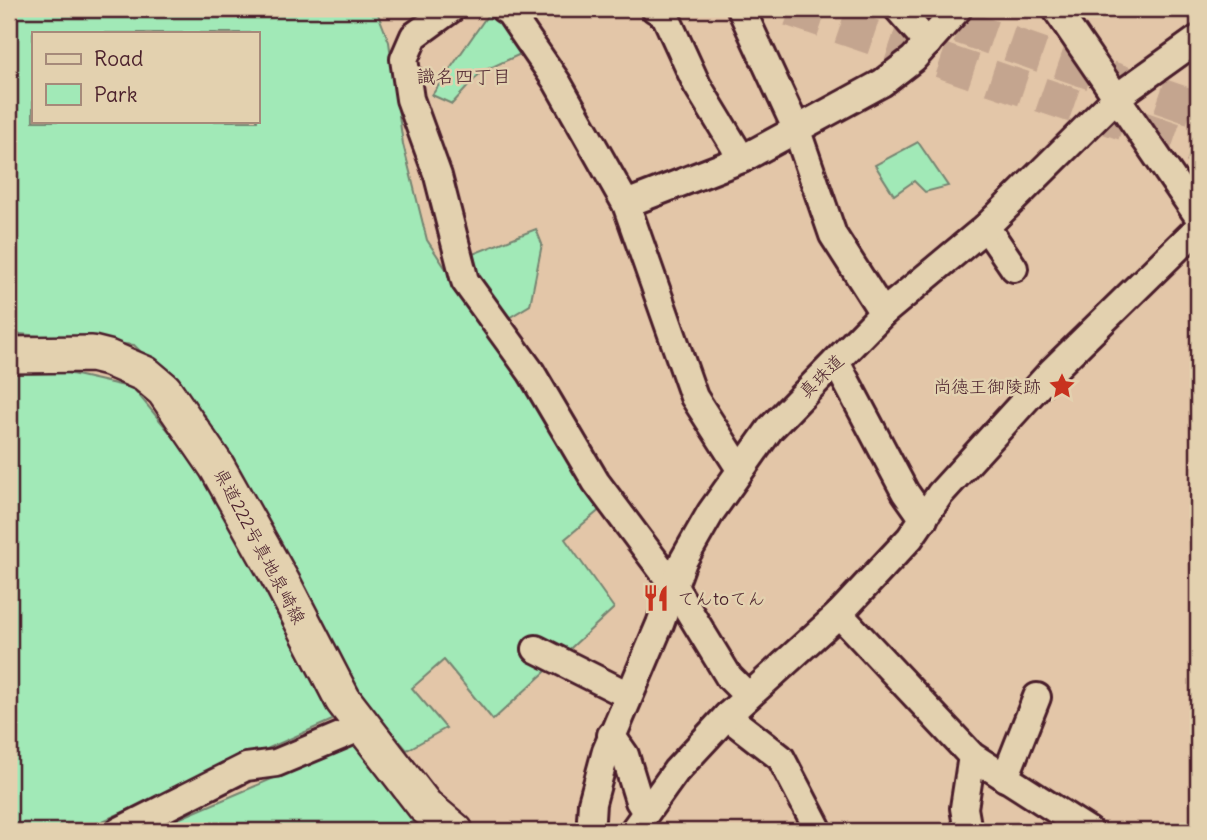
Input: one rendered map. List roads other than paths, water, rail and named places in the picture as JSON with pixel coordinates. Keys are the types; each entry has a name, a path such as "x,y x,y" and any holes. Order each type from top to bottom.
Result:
{"main road":[{"name":"県道222号真地泉崎線","path":"9,355 92,354 145,374 164,390 217,467 284,586 343,700 425,806 455,831"}],"street":[{"path":"451,9 414,36 404,59 410,99 439,176 465,281 531,372 596,482 673,585 729,677 748,695"},
{"path":"504,9 509,12 557,82 626,204 694,397 740,469"},
{"path":"655,9 665,15 697,85 742,159"},
{"path":"741,9 796,128 833,235 883,313"},
{"path":"898,9 928,43"},
{"path":"626,204 742,159 883,83 913,59 958,9"},
{"path":"1056,9 1198,216"},
{"name":"真珠道","path":"591,819 592,803 611,735 660,624 683,561 711,512 770,429 883,313 986,227 1117,97 1198,38"},
{"path":"986,227 1014,268"},
{"path":"640,822 676,771 727,716 839,614 910,538 940,494 1052,370 1194,241"},
{"path":"836,362 905,492 924,519"},
{"path":"839,614 972,756 1089,831"},
{"path":"536,649 628,695"},
{"path":"1005,778 1037,697"},
{"path":"727,716 782,758 819,831"},
{"path":"119,831 246,767 276,763 362,727"},
{"path":"611,735 625,755 639,801 640,822"},
{"path":"968,831 964,808 972,756"}],"tunnel":[{"path":"790,9 1198,148"},
{"path":"909,9 1198,109"}],"place":[{"name":"尚徳王御陵跡","path":"1062,386"},
{"name":"てんtoてん","path":"656,598"}],"district":[{"name":"識名四丁目","path":"464,76"}]}
